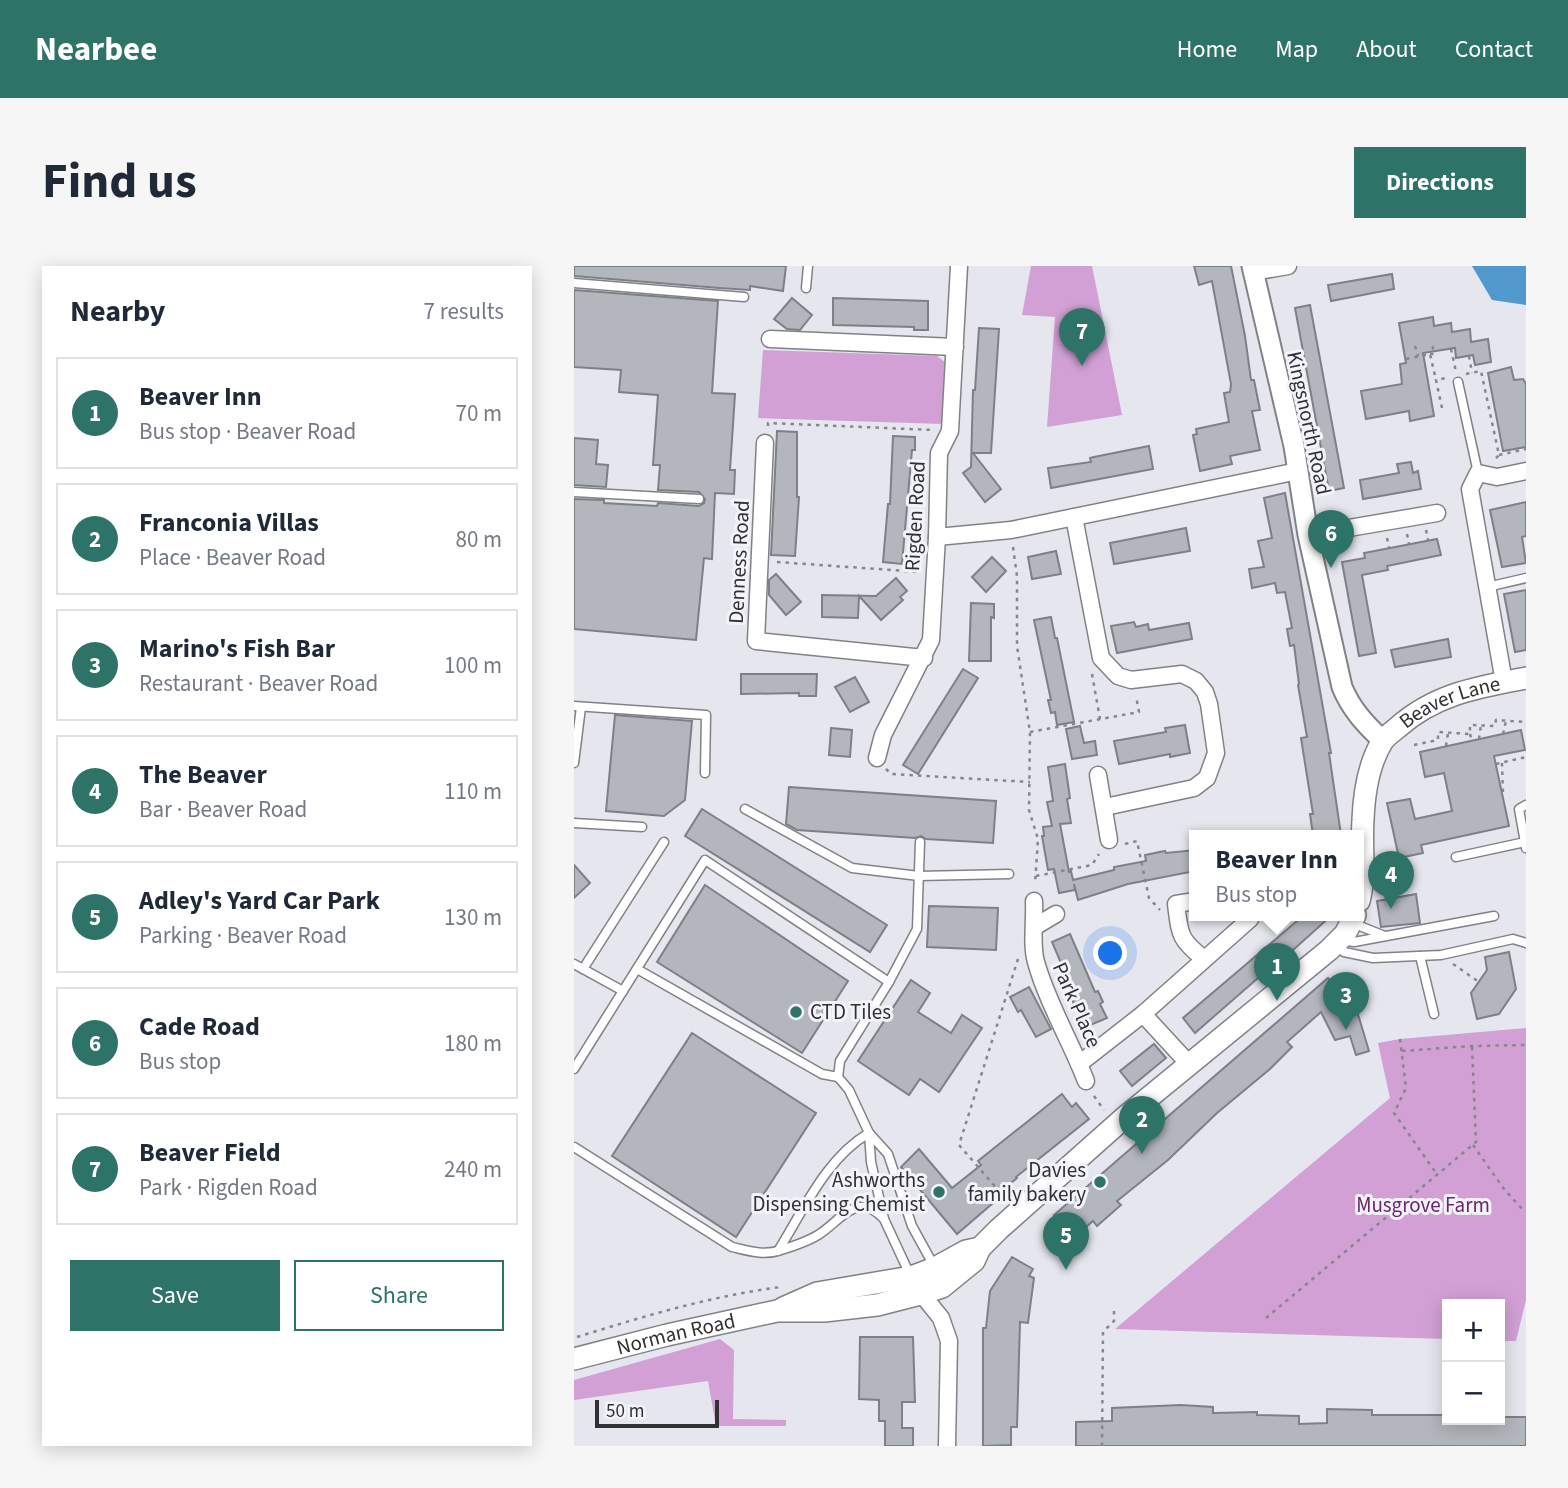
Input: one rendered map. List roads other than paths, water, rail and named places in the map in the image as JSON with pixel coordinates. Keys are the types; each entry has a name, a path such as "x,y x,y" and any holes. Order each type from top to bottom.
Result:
{"main road":[{"name":"Beaver Lane","path":"1382,741 1415,712 1447,696 1526,678"},
{"path":"1363,830 1369,770 1382,741"},
{"path":"1189,1064 1345,931"},
{"name":"Norman Road","path":"574,1359 777,1311 817,1293 915,1285 938,1278 966,1251 980,1248 1017,1212 1189,1064"}],"street":[{"name":"Rigden Road","path":"877,758 883,735 931,640 939,453 950,431 959,266"},
{"path":"1252,269 1288,266"},
{"name":"Kingsnorth Road","path":"1252,269 1294,446 1308,536 1342,687 1364,723 1382,741"},
{"path":"770,339 955,347"},
{"name":"Denness Road","path":"765,443 756,640 924,658"},
{"path":"937,537 1012,530 1298,471"},
{"path":"1504,682 1470,489 1478,473 1497,477 1526,471"},
{"path":"1308,536 1437,513"},
{"path":"1074,517 1100,656 1118,676 1137,680 1182,674 1196,681 1205,692 1209,704 1216,753 1207,778 1194,788 1105,807"},
{"path":"1098,775 1105,807 1108,844"},
{"name":"Park Place","path":"1034,901 1036,926 1032,942 1035,961 1079,1064 1143,1014 1248,921"},
{"path":"1189,902 1176,904 1177,913 1185,943 1204,959"},
{"path":"1036,926 1056,914"},
{"path":"1143,1014 1189,1064"},
{"path":"1079,1064 1086,1081"},
{"path":"938,1278 941,1318 949,1341 947,1446"},
{"path":"915,1285 941,1318"}],"lane":[{"path":"806,288 808,266"},
{"path":"574,284 744,297"},
{"path":"1457,379 1478,473"},
{"path":"574,492 699,499"},
{"path":"1487,587 1526,578"},
{"path":"574,763 577,706 706,715 705,773"},
{"path":"1456,857 1525,845 1519,808 1526,805"},
{"path":"745,809 852,868 919,876 1009,874"},
{"path":"574,823 642,827"},
{"path":"583,969 664,842"},
{"path":"838,1077 840,1061 889,982 917,929 920,842"},
{"path":"574,1069 705,860 889,982"},
{"path":"1345,931 1354,942 1494,916"},
{"path":"1345,931 1385,936"},
{"path":"1345,931 1344,952 1373,958 1449,953 1513,939 1526,943"},
{"path":"1420,956 1434,1014"},
{"path":"574,964 623,991"},
{"path":"637,969 822,1074 838,1077 849,1090 869,1133 888,1154 912,1226 938,1278"},
{"path":"869,1133 871,1162 884,1219 915,1285"},
{"path":"778,1251 825,1175 852,1143 869,1133"},
{"path":"574,1147 732,1247 760,1253 778,1251 821,1233 845,1212 867,1207 876,1210 884,1219"}],"water":[{"path":"1472,266 1526,266 1526,305 1492,300"}],"place":[{"name":"Beaver Field","path":"1082,366"},
{"name":"Cade Road","path":"1331,568"},
{"name":"The Beaver","path":"1391,909"},
{"name":"Beaver Inn","path":"1277,1001"},
{"name":"CTD Tiles","path":"796,1012"},
{"name":"Marino's Fish Bar","path":"1346,1030"},
{"name":"Franconia Villas","path":"1142,1154"},
{"name":"Davies family bakery","path":"1100,1182"},
{"name":"Ashworths Dispensing Chemist","path":"939,1192"},
{"name":"Adley's Yard Car Park","path":"1066,1270"}],"park label":[{"name":"Musgrove Farm","path":"1423,1205"}]}
